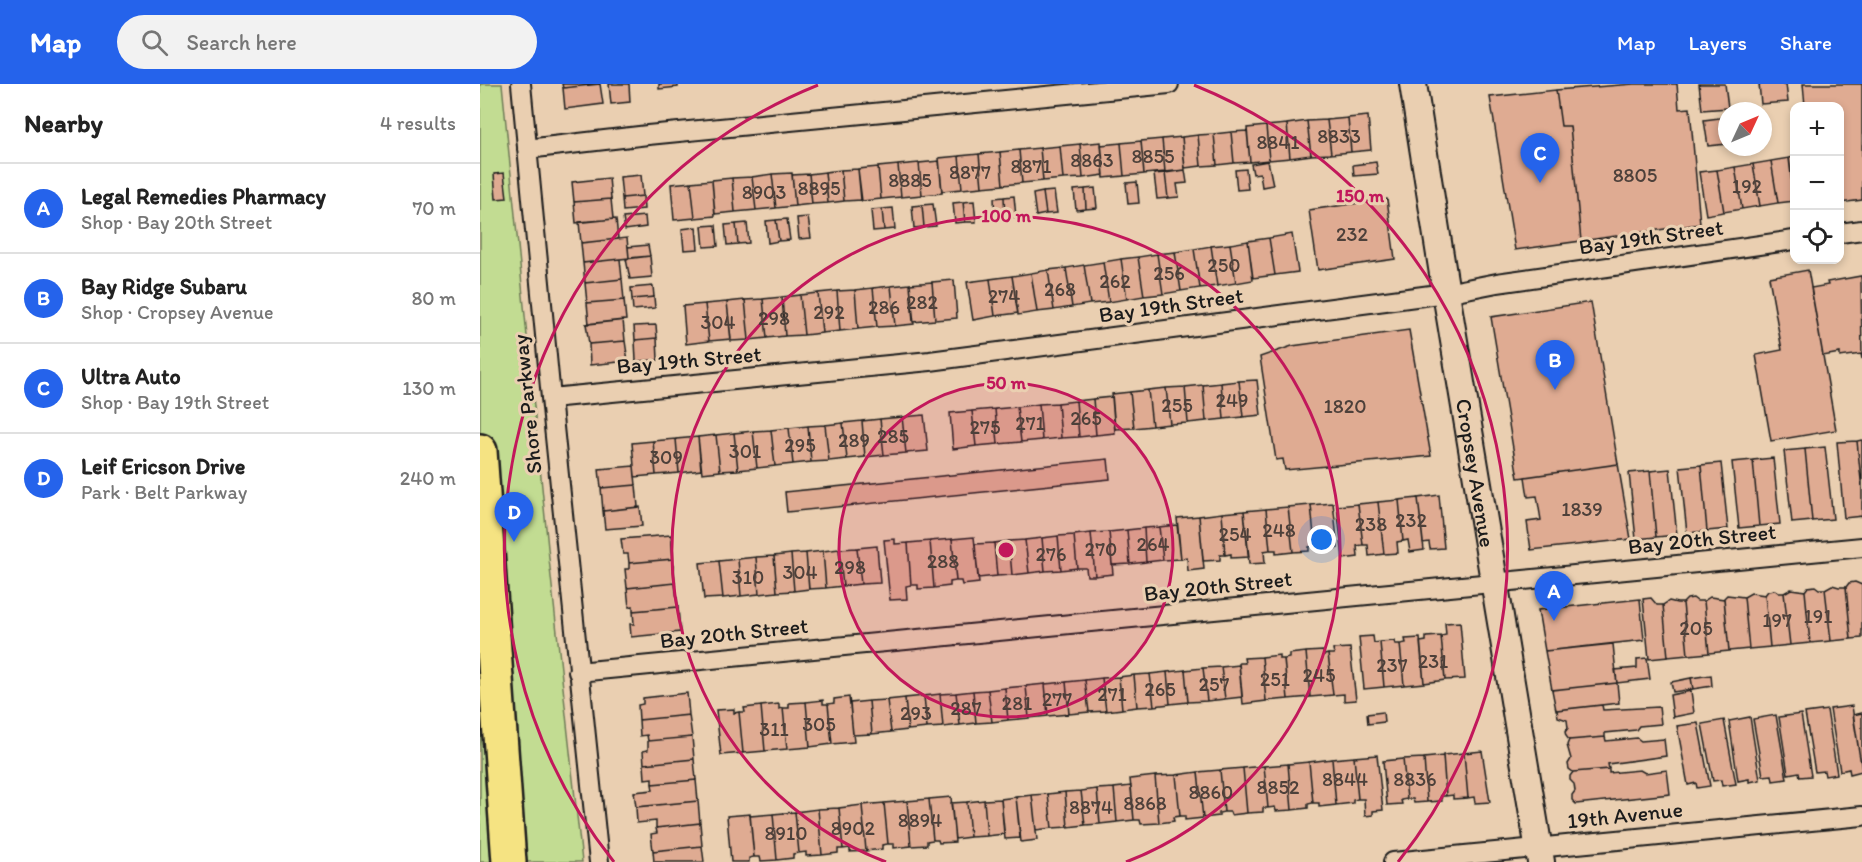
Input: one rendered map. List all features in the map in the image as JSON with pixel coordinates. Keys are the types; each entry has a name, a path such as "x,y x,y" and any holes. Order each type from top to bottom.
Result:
{"highway":[{"path":"480,451 509,862"}],"main road":[{"name":"Cropsey Avenue","path":"1413,84 1540,855"}],"street":[{"name":"Shore Parkway","path":"520,84 599,862"},
{"path":"526,149 1169,84"},
{"path":"1844,232 1862,230"},
{"name":"Bay 19th Street","path":"551,398 930,361 1446,293 1790,241"},
{"name":"Bay 20th Street","path":"579,672 1862,547"},
{"name":"19th Avenue","path":"1393,862 1540,855 1862,816"}],"green space":[{"path":"480,84 502,84 582,862 480,862"}],"building":[{"path":"562,84 600,84 563,88"},
{"path":"600,84 603,104 565,109 563,88"},
{"path":"609,84 629,84 630,102 611,104"},
{"path":"659,84 678,84 678,87 659,89"},
{"path":"1634,84 1677,84 1679,109 1690,108 1700,224 1581,241 1570,126 1561,126 1556,90"},
{"path":"1699,84 1725,84 1727,102 1718,102 1718,109 1702,110"},
{"path":"1759,84 1786,84 1788,102 1761,102"},
{"path":"1803,84 1862,84 1862,200 1844,202 1844,102 1805,102"},
{"path":"1556,90 1561,126 1570,126 1581,241 1515,250 1490,97"},
{"path":"1368,116 1371,150 1351,152 1348,118"},
{"path":"1348,118 1351,152 1331,154 1327,120"},
{"path":"1718,118 1718,145 1708,146 1704,120"},
{"path":"1327,120 1331,154 1311,155 1307,121"},
{"path":"1307,121 1311,155 1290,158 1287,124"},
{"path":"1287,124 1290,158 1269,160 1266,126"},
{"path":"1266,126 1269,160 1250,162 1247,128"},
{"path":"1247,131 1250,162 1234,163 1231,132"},
{"path":"1231,132 1234,163 1217,165 1214,134"},
{"path":"1214,134 1217,165 1201,166 1198,135"},
{"path":"1198,135 1201,166 1185,168 1182,137"},
{"path":"1182,137 1185,170 1165,172 1162,139"},
{"path":"1162,139 1165,172 1144,174 1141,141"},
{"path":"1141,141 1144,174 1124,176 1121,143"},
{"path":"1101,142 1104,175 1083,178 1080,144"},
{"path":"1121,143 1124,176 1104,178 1101,145"},
{"path":"1080,144 1083,178 1063,179 1060,146"},
{"path":"1060,146 1063,179 1043,181 1040,148"},
{"path":"1040,148 1043,181 1022,183 1019,150"},
{"path":"1019,150 1022,183 1003,185 1000,152"},
{"path":"1000,152 1003,185 982,187 979,154"},
{"path":"979,154 982,187 962,189 959,156"},
{"path":"959,156 962,189 942,191 939,158"},
{"path":"1789,158 1790,202 1778,203 1771,161"},
{"path":"939,161 942,193 922,195 919,163"},
{"path":"1268,161 1273,185 1262,187 1260,173 1253,174 1251,164"},
{"path":"1771,161 1778,203 1760,206 1753,164"},
{"path":"1376,162 1378,174 1354,176 1353,165"},
{"path":"919,163 922,195 901,197 898,165"},
{"path":"1753,164 1760,206 1742,209 1735,167"},
{"path":"898,165 901,197 881,199 878,167"},
{"path":"878,167 881,199 862,201 858,169"},
{"path":"1735,167 1742,209 1724,212 1717,170"},
{"path":"858,169 861,200 844,201 841,170"},
{"path":"1246,169 1248,189 1237,190 1235,170"},
{"path":"841,170 844,201 828,203 825,172"},
{"path":"1185,170 1187,183 1177,184 1179,197 1168,198 1165,173"},
{"path":"1717,170 1724,212 1706,215 1699,172"},
{"path":"825,172 828,203 812,204 809,174"},
{"path":"504,173 507,198 496,199 494,174"},
{"path":"792,173 795,206 776,208 772,174"},
{"path":"1165,173 1168,198 1157,199 1154,174"},
{"path":"772,174 776,208 756,210 752,177"},
{"path":"809,174 812,204 795,206 792,175"},
{"path":"641,175 643,196 622,198 620,177"},
{"path":"752,177 756,210 735,212 732,178"},
{"path":"609,178 611,199 574,202 572,182"},
{"path":"732,178 735,212 715,214 712,180"},
{"path":"712,180 715,216 695,218 691,182"},
{"path":"691,182 695,218 674,220 671,184"},
{"path":"1137,182 1139,203 1128,204 1126,183"},
{"path":"1095,188 1097,208 1086,209 1085,189"},
{"path":"1085,189 1086,209 1076,210 1074,190"},
{"path":"1054,191 1057,213 1046,214 1043,192"},
{"path":"1043,192 1046,214 1036,216 1033,194"},
{"path":"643,196 644,209 623,211 622,198"},
{"path":"1014,196 1016,217 1005,218 1004,197"},
{"path":"1004,197 1005,218 995,219 994,198"},
{"path":"611,199 613,219 576,223 574,202"},
{"path":"1387,199 1395,259 1318,270 1309,210"},
{"path":"974,201 976,222 965,222 963,202"},
{"path":"963,202 965,222 955,223 953,203"},
{"path":"933,204 936,226 924,227 922,205"},
{"path":"922,205 924,227 914,228 912,206"},
{"path":"893,208 895,229 884,230 882,209"},
{"path":"882,209 884,230 873,231 871,210"},
{"path":"645,216 646,227 625,230 623,218"},
{"path":"808,217 811,238 799,239 797,218"},
{"path":"616,219 618,239 581,243 579,222"},
{"path":"787,219 790,240 779,241 776,220"},
{"path":"776,220 779,241 768,243 766,221"},
{"path":"747,223 749,243 738,244 736,224"},
{"path":"736,224 738,244 727,245 725,225"},
{"path":"716,225 718,246 704,247 702,226"},
{"path":"696,227 698,249 684,250 682,229"},
{"path":"1292,234 1298,272 1275,275 1269,238"},
{"path":"627,238 629,258 583,263 581,243"},
{"path":"1269,238 1275,275 1253,278 1248,241"},
{"path":"1248,241 1253,280 1236,283 1230,244"},
{"path":"1230,244 1236,283 1217,286 1211,246"},
{"path":"648,245 650,256 629,258 628,247"},
{"path":"1211,246 1217,286 1200,288 1194,249"},
{"path":"1194,249 1200,288 1181,291 1175,252"},
{"path":"1175,252 1181,291 1163,294 1157,254"},
{"path":"1157,254 1163,294 1144,296 1138,257"},
{"path":"650,256 652,277 630,279 626,259"},
{"path":"1138,257 1144,296 1127,299 1121,259"},
{"path":"620,259 622,279 585,283 583,263"},
{"path":"1121,259 1127,299 1109,302 1103,262"},
{"path":"1103,262 1109,302 1090,304 1084,265"},
{"path":"1084,265 1090,304 1072,307 1066,268"},
{"path":"1066,268 1072,307 1054,310 1048,270"},
{"path":"1048,270 1054,310 1037,312 1031,273"},
{"path":"1808,270 1836,430 1771,441 1756,355 1782,350 1769,277"},
{"path":"1031,273 1037,312 1018,315 1012,276"},
{"path":"1012,276 1018,313 995,316 990,279"},
{"path":"1861,276 1862,359 1861,354 1840,357 1840,353 1823,356 1811,288 1828,285 1827,282"},
{"path":"622,279 624,300 587,303 585,283"},
{"path":"990,279 995,316 973,320 967,282"},
{"path":"954,280 957,318 935,320 932,282"},
{"path":"932,282 935,320 913,322 910,284"},
{"path":"910,284 914,324 895,326 891,286"},
{"path":"653,286 654,297 632,299 631,288"},
{"path":"891,286 895,326 877,327 873,288"},
{"path":"873,288 877,327 858,329 855,290"},
{"path":"855,290 858,329 840,331 837,291"},
{"path":"837,291 840,331 822,333 818,293"},
{"path":"818,293 822,333 804,335 800,295"},
{"path":"800,295 804,335 785,336 782,297"},
{"path":"654,297 655,308 633,310 632,299"},
{"path":"782,297 785,336 767,338 763,299"},
{"path":"763,299 767,338 749,340 745,300"},
{"path":"624,300 626,320 589,324 587,303"},
{"path":"745,300 749,340 731,341 727,302"},
{"path":"727,302 731,339 709,341 705,304"},
{"path":"1591,302 1618,464 1518,478 1491,317"},
{"path":"705,304 709,341 686,344 683,306"},
{"path":"623,320 625,341 589,344 586,324"},
{"path":"656,325 657,338 635,340 634,326"},
{"path":"1409,330 1431,456 1285,470 1283,459 1276,460 1260,357 1292,346"},
{"path":"657,338 658,360 636,361 635,340"},
{"path":"625,341 628,361 590,365 589,344"},
{"path":"1257,380 1261,415 1243,417 1239,381"},
{"path":"1239,381 1243,417 1224,419 1221,383"},
{"path":"1221,383 1224,419 1206,421 1203,385"},
{"path":"1203,385 1206,421 1188,423 1185,387"},
{"path":"1185,387 1188,423 1170,424 1166,388"},
{"path":"1166,388 1170,424 1152,426 1148,390"},
{"path":"1148,390 1152,426 1134,428 1130,392"},
{"path":"1130,392 1134,428 1115,429 1112,394"},
{"path":"1112,397 1115,433 1096,435 1093,399"},
{"path":"1093,399 1096,435 1079,437 1076,401"},
{"path":"1076,401 1079,437 1061,438 1058,403"},
{"path":"1058,403 1061,438 1042,440 1039,404"},
{"path":"1039,404 1042,440 1021,442 1017,407"},
{"path":"1017,407 1021,442 998,444 995,409"},
{"path":"995,409 998,444 976,446 972,411"},
{"path":"972,411 976,446 953,449 950,413"},
{"path":"924,415 928,451 906,453 902,417"},
{"path":"902,417 906,453 884,455 880,419"},
{"path":"880,419 884,455 865,457 862,421"},
{"path":"862,421 865,457 847,459 843,423"},
{"path":"843,423 847,459 829,461 825,425"},
{"path":"825,425 829,461 811,462 808,426"},
{"path":"808,426 811,462 793,464 789,428"},
{"path":"789,428 793,464 775,466 771,430"},
{"path":"771,430 775,466 757,468 753,431"},
{"path":"753,431 757,468 738,470 734,433"},
{"path":"734,433 738,470 720,471 716,435"},
{"path":"716,435 720,471 702,473 698,437"},
{"path":"698,437 701,470 679,473 676,439"},
{"path":"676,439 679,473 656,475 653,441"},
{"path":"1862,440 1862,490 1857,441"},
{"path":"653,441 656,475 635,477 632,443"},
{"path":"1857,441 1862,516 1844,518 1837,442"},
{"path":"1825,447 1833,519 1812,521 1805,449"},
{"path":"1805,449 1812,521 1792,523 1784,451"},
{"path":"1773,458 1780,524 1759,526 1753,460"},
{"path":"1108,459 1110,479 787,512 785,492"},
{"path":"1753,460 1759,526 1739,528 1732,462"},
{"path":"1721,463 1728,529 1707,531 1701,465"},
{"path":"1618,464 1631,539 1531,550 1527,522 1541,520 1537,496 1528,497 1525,477"},
{"path":"1701,465 1707,531 1687,533 1680,467"},
{"path":"634,466 636,485 601,488 599,469"},
{"path":"1670,469 1677,535 1656,537 1650,471"},
{"path":"1650,471 1656,537 1636,539 1629,473"},
{"path":"636,485 638,507 603,511 601,488"},
{"path":"1439,495 1444,548 1430,549 1429,542 1423,543 1418,498"},
{"path":"1418,498 1424,550 1410,552 1408,540 1403,541 1399,500"},
{"path":"1399,500 1403,541 1397,542 1398,553 1384,554 1378,502"},
{"path":"1378,502 1384,554 1369,556 1368,545 1363,545 1358,504"},
{"path":"1333,503 1338,548 1321,550 1321,546 1315,546 1311,505"},
{"path":"1358,504 1363,545 1357,546 1358,557 1343,559 1337,506"},
{"path":"1311,505 1315,546 1309,547 1309,551 1293,552 1288,507"},
{"path":"640,507 642,526 605,529 603,511"},
{"path":"1288,507 1293,552 1276,554 1276,550 1270,550 1266,509"},
{"path":"1266,509 1270,550 1264,551 1265,563 1249,564 1244,511"},
{"path":"1244,511 1249,557 1231,558 1231,554 1225,555 1222,513"},
{"path":"1222,513 1225,555 1220,555 1220,560 1203,561 1199,516"},
{"path":"1199,516 1204,569 1188,571 1187,558 1181,559 1177,518"},
{"path":"1177,525 1181,559 1163,560 1159,527"},
{"path":"1159,527 1163,560 1146,562 1144,528"},
{"path":"1144,528 1146,562 1130,564 1127,530"},
{"path":"1127,530 1130,564 1112,565 1109,532"},
{"path":"1109,532 1113,574 1095,576 1091,533"},
{"path":"1091,533 1095,576 1087,576 1086,568 1077,568 1074,535"},
{"path":"671,535 673,559 629,563 628,554 623,554 621,539"},
{"path":"1074,535 1077,568 1061,570 1058,536"},
{"path":"1058,536 1061,570 1045,571 1042,538"},
{"path":"974,537 979,583 962,585 961,581 956,581 952,539"},
{"path":"1042,538 1045,571 1029,573 1025,540"},
{"path":"895,539 895,544 908,543 911,585 906,586 907,599 890,600 884,540"},
{"path":"952,539 956,581 950,582 950,586 934,588 930,541"},
{"path":"1025,540 1029,573 1012,575 1009,541"},
{"path":"930,541 934,588 918,589 918,585 911,585 908,543"},
{"path":"1009,541 1012,575 997,576 994,543"},
{"path":"994,543 997,576 978,578 975,544"},
{"path":"877,546 880,583 861,584 857,548"},
{"path":"857,548 861,584 843,586 839,549"},
{"path":"839,549 843,586 826,588 823,551"},
{"path":"823,551 826,588 809,589 806,553"},
{"path":"806,553 809,589 794,591 791,554"},
{"path":"791,554 794,591 777,592 774,556"},
{"path":"774,556 777,592 759,594 756,557"},
{"path":"756,557 759,594 741,596 738,559"},
{"path":"673,559 675,583 627,588 625,569 629,569 629,563"},
{"path":"738,559 741,596 723,598 719,561"},
{"path":"719,561 723,598 704,599 700,563"},
{"path":"1855,582 1862,585 1862,638 1851,639 1846,587 1849,583"},
{"path":"675,583 678,607 633,611 633,606 629,607 627,588"},
{"path":"1832,585 1846,587 1851,639 1831,641 1825,589"},
{"path":"1815,586 1825,589 1831,641 1810,643 1805,591 1808,587"},
{"path":"1791,589 1805,591 1810,643 1790,645 1784,593"},
{"path":"1775,590 1784,593 1790,645 1770,647 1765,595 1768,591"},
{"path":"1751,593 1765,595 1770,647 1749,649 1744,597"},
{"path":"1727,595 1744,597 1749,649 1729,651 1724,598"},
{"path":"1710,597 1724,599 1729,651 1709,653 1704,601"},
{"path":"1651,598 1657,605 1663,605 1668,657 1649,659 1643,599"},
{"path":"1693,598 1697,601 1704,601 1709,653 1688,655 1683,603"},
{"path":"1640,599 1644,640 1545,651 1538,610"},
{"path":"1669,601 1683,603 1688,655 1668,657 1663,605"},
{"path":"678,607 680,632 631,637 630,624 634,624 633,611"},
{"path":"1460,622 1465,679 1445,680 1441,636 1446,635 1445,623"},
{"path":"1373,636 1374,643 1380,642 1384,687 1364,689 1359,637"},
{"path":"1441,636 1445,680 1424,683 1420,642 1426,641 1426,637"},
{"path":"1420,638 1424,683 1404,685 1400,644 1406,643 1405,639"},
{"path":"1394,641 1395,644 1400,644 1404,685 1384,687 1380,642"},
{"path":"1613,644 1617,683 1552,690 1545,651"},
{"path":"1350,648 1356,700 1344,701 1344,694 1333,695 1328,654 1334,654 1333,649"},
{"path":"1323,651 1324,655 1328,654 1333,695 1310,697 1306,652"},
{"path":"1306,652 1310,697 1288,699 1284,659 1289,658 1289,654"},
{"path":"1279,655 1279,659 1284,659 1288,699 1266,701 1262,657"},
{"path":"1262,657 1266,701 1243,704 1239,663 1245,663 1244,658"},
{"path":"1647,658 1650,679 1617,683 1615,670 1637,668 1637,659"},
{"path":"1239,665 1242,697 1225,699 1221,667"},
{"path":"1221,667 1225,699 1207,701 1203,668"},
{"path":"1203,668 1207,701 1188,702 1185,670"},
{"path":"1185,670 1188,702 1170,704 1167,672"},
{"path":"1167,672 1170,704 1154,706 1150,674"},
{"path":"1150,674 1154,706 1137,707 1134,675"},
{"path":"1134,675 1137,707 1122,709 1119,677"},
{"path":"1711,675 1712,686 1693,689 1691,678"},
{"path":"1119,677 1122,709 1106,711 1102,678"},
{"path":"1102,678 1106,711 1089,712 1085,680"},
{"path":"1691,678 1693,689 1673,692 1671,682"},
{"path":"1085,680 1089,712 1069,714 1066,682"},
{"path":"1066,682 1069,714 1048,716 1045,684"},
{"path":"1617,683 1619,703 1556,710 1552,690"},
{"path":"1045,684 1048,716 1029,718 1026,686"},
{"path":"1026,686 1029,718 1008,720 1005,688"},
{"path":"1005,688 1008,720 992,722 988,690"},
{"path":"988,690 992,722 976,723 973,691"},
{"path":"973,691 976,723 960,725 956,693"},
{"path":"1691,691 1694,713 1673,717 1670,695"},
{"path":"687,693 689,715 639,720 638,705 643,704 643,698"},
{"path":"956,693 960,725 943,727 940,694"},
{"path":"940,694 943,727 927,728 924,696"},
{"path":"924,696 927,728 908,730 905,698"},
{"path":"849,697 854,742 832,744 828,704 834,703 834,699"},
{"path":"905,698 908,730 891,732 887,700"},
{"path":"823,700 823,704 828,704 832,744 810,747 806,702"},
{"path":"887,700 891,732 872,734 869,701"},
{"path":"869,701 872,734 853,735 850,703"},
{"path":"806,702 810,747 787,749 783,708 789,708 789,703"},
{"path":"779,704 779,709 783,708 787,749 765,751 761,706"},
{"path":"1602,705 1603,710 1659,707 1661,724 1639,726 1636,730 1605,733 1605,737 1569,740 1565,732 1568,728 1567,720 1558,717 1557,710"},
{"path":"761,706 765,751 743,753 739,712 745,712 744,708"},
{"path":"1852,706 1862,771 1850,774 1849,769 1840,771 1830,709"},
{"path":"734,709 734,713 739,712 743,753 721,755 716,710"},
{"path":"1827,710 1837,774 1825,776 1824,771 1815,772 1805,713"},
{"path":"1383,712 1384,722 1368,724 1367,714"},
{"path":"1862,713 1862,764 1861,764 1853,715"},
{"path":"1801,714 1811,776 1800,777 1799,772 1788,774 1779,717"},
{"path":"689,715 692,737 648,741 647,735 640,736 639,720"},
{"path":"1776,715 1787,779 1773,781 1772,775 1763,776 1753,719"},
{"path":"1750,717 1760,780 1738,781 1729,721"},
{"path":"1724,720 1736,784 1722,786 1721,780 1713,781 1702,724"},
{"path":"1698,723 1710,786 1697,788 1696,783 1688,785 1677,726"},
{"path":"692,737 694,759 644,764 643,751 648,750 648,741"},
{"path":"1605,737 1606,741 1637,738 1641,741 1664,739 1666,756 1608,764 1609,769 1573,772 1569,769 1568,764 1571,759 1567,745 1569,740"},
{"path":"1482,751 1490,802 1475,803 1474,797 1468,798 1464,753"},
{"path":"1464,753 1468,798 1453,799 1453,795 1446,796 1443,755"},
{"path":"1377,755 1383,810 1373,811 1373,815 1365,816 1364,799 1358,799 1354,757"},
{"path":"1443,756 1446,796 1441,796 1442,801 1427,802 1424,758"},
{"path":"1354,757 1358,799 1353,800 1353,803 1336,805 1332,759"},
{"path":"1424,758 1427,802 1414,803 1413,799 1407,799 1403,759"},
{"path":"694,759 696,780 652,784 652,778 645,779 644,764"},
{"path":"1332,759 1336,805 1319,807 1319,803 1313,803 1309,762"},
{"path":"1403,759 1407,799 1401,800 1402,804 1387,805 1383,761"},
{"path":"1309,762 1313,803 1308,804 1308,808 1292,810 1288,764"},
{"path":"1288,764 1292,810 1276,811 1275,807 1268,808 1264,766"},
{"path":"1264,766 1268,808 1263,808 1263,812 1247,813 1243,768"},
{"path":"1243,768 1247,813 1231,815 1230,812 1224,812 1220,770"},
{"path":"1609,769 1609,773 1640,770 1645,773 1667,770 1670,794 1576,804 1572,800 1575,791 1570,776 1573,772"},
{"path":"1220,770 1224,812 1219,813 1219,816 1203,818 1198,772"},
{"path":"1198,772 1203,818 1185,820 1185,816 1180,816 1176,775"},
{"path":"1176,775 1180,816 1173,817 1174,821 1159,823 1155,776"},
{"path":"1155,776 1159,823 1141,824 1140,820 1134,820 1130,779"},
{"path":"696,780 698,801 636,807 634,792 653,790 652,784"},
{"path":"1131,786 1134,820 1117,822 1114,788"},
{"path":"1114,788 1117,822 1100,824 1097,789"},
{"path":"1097,789 1100,824 1085,825 1081,791"},
{"path":"1081,791 1085,825 1068,827 1065,792"},
{"path":"1065,792 1068,827 1052,828 1048,794"},
{"path":"1048,794 1052,828 1036,830 1032,795"},
{"path":"1032,795 1037,840 1021,842 1016,797"},
{"path":"951,797 955,842 939,843 938,840 933,840 929,799"},
{"path":"1016,797 1020,838 1005,839 1001,799"},
{"path":"929,799 933,840 927,841 927,845 911,846 907,801"},
{"path":"1001,799 1004,834 987,836 984,800"},
{"path":"984,800 987,836 970,837 967,802"},
{"path":"698,801 700,823 656,828 656,821 637,823 636,807"},
{"path":"907,801 911,846 894,848 894,844 888,844 884,803"},
{"path":"967,802 970,837 955,839 951,803"},
{"path":"884,803 888,844 882,845 882,849 866,851 862,805"},
{"path":"862,805 866,851 850,852 850,848 843,849 839,808"},
{"path":"839,808 843,849 838,849 838,853 822,855 818,809"},
{"path":"818,809 822,855 806,856 806,852 799,853 795,812"},
{"path":"795,812 799,853 793,854 793,858 777,860 773,814"},
{"path":"750,814 754,857 749,858 749,862 731,862 727,816"},
{"path":"773,814 777,860 761,861 760,857 754,857 750,816"},
{"path":"700,823 702,846 653,851 651,834 657,833 656,828"},
{"path":"702,846 704,862 654,862 653,851"}],"place":[{"name":"Ultra Auto","path":"1540,183"},
{"name":"Bay Ridge Subaru","path":"1555,390"},
{"name":"Leif Ericson Drive","path":"514,542"},
{"name":"Legal Remedies Pharmacy","path":"1554,621"}]}
